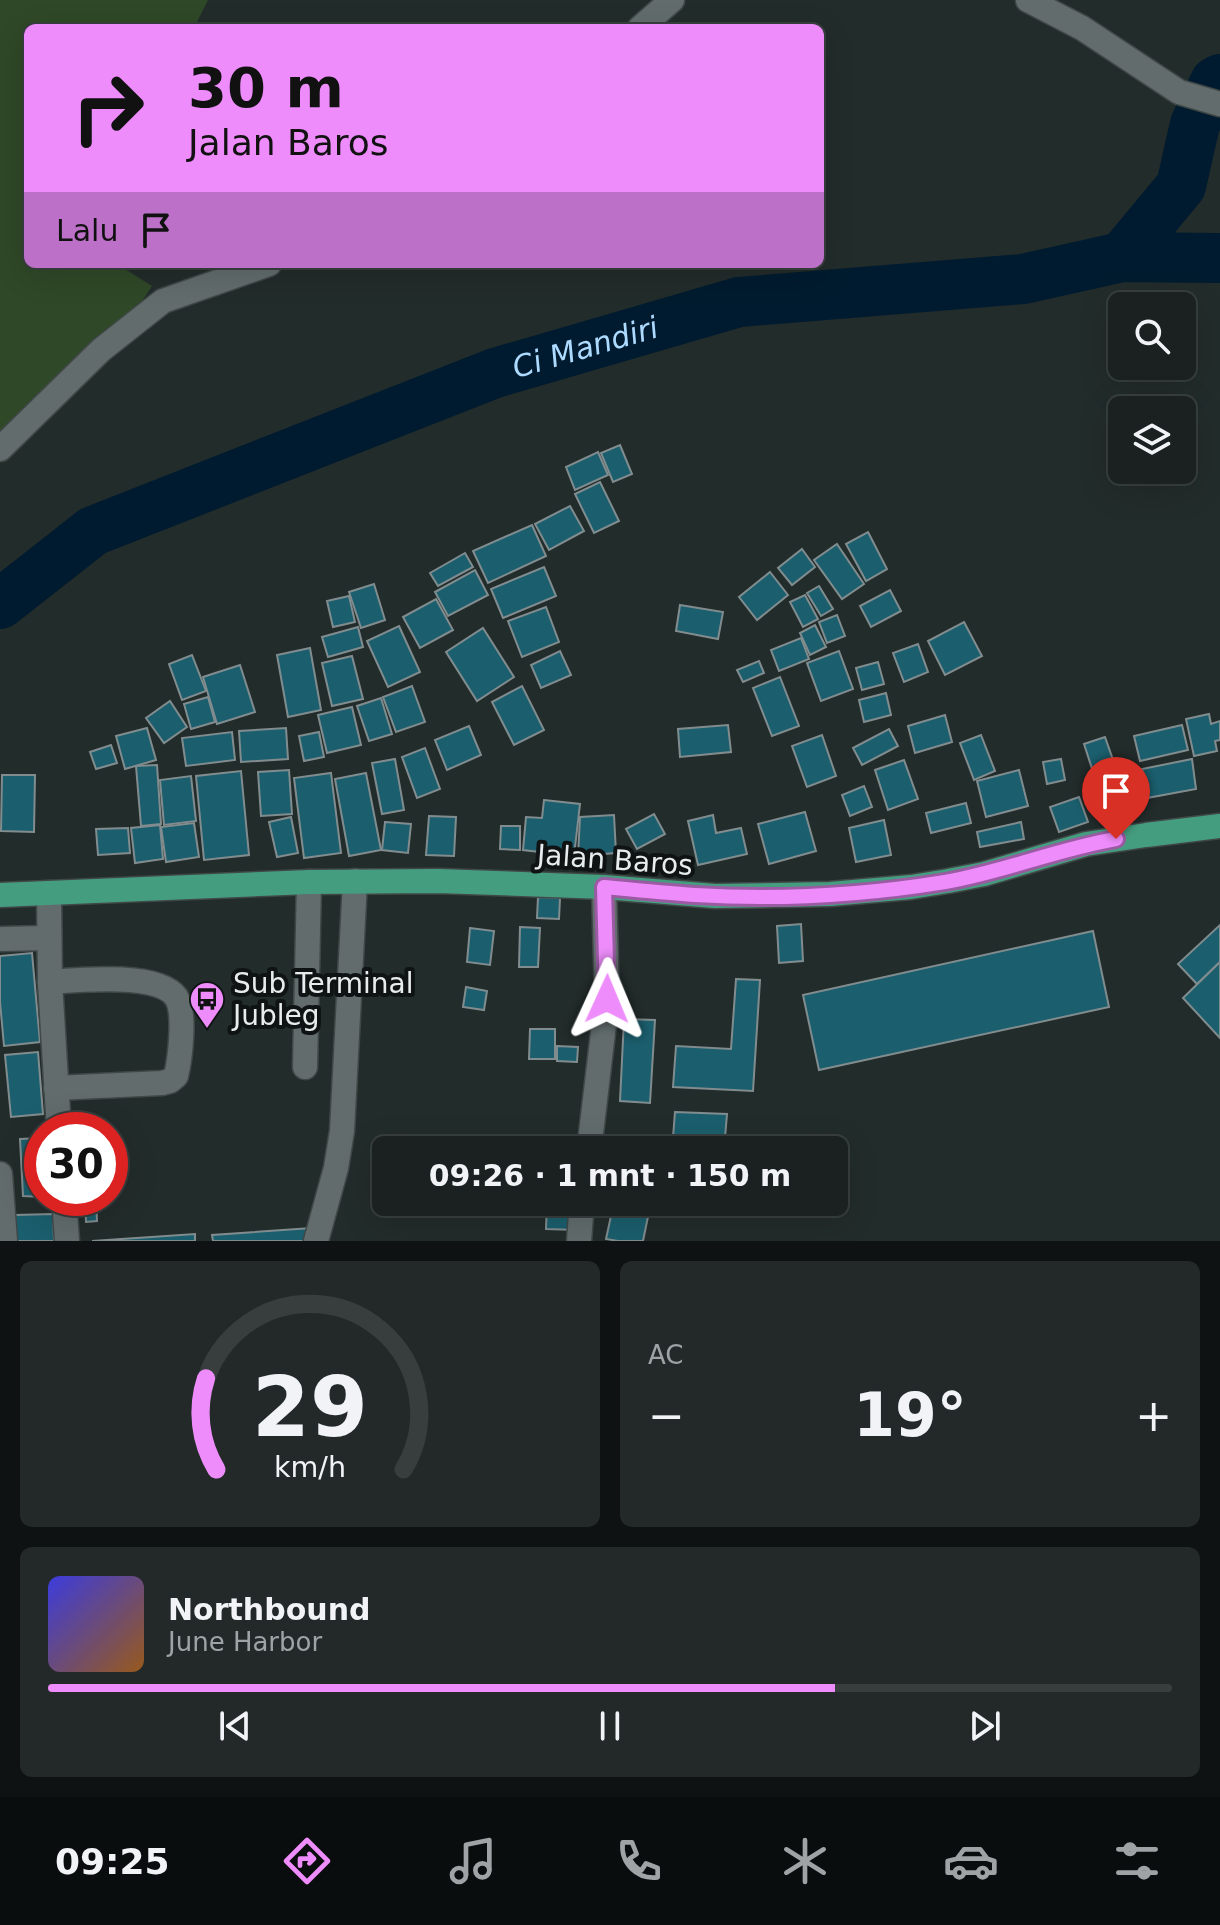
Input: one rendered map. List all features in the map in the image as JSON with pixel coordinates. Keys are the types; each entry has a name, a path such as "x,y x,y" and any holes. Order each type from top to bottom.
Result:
{"main road":[{"name":"Jalan Baros","path":"0,895 355,881 604,887 715,896 830,894 911,887 984,874 1086,844 1220,826"}],"street":[{"path":"645,24 672,0"},
{"path":"1028,0 1082,28 1179,92 1220,104"},
{"path":"0,449 101,350 163,301 258,268"},
{"path":"316,1241 336,1168 342,1131 355,881"},
{"path":"305,1067 309,882"},
{"path":"591,1136 607,999 604,887"},
{"path":"49,893 48,938 58,1112"},
{"path":"0,939 48,938"},
{"path":"50,982 111,978 166,988 179,1003 181,1025 178,1067 176,1076 170,1081 56,1088"},
{"path":"0,1174 5,1241"},
{"path":"65,1216 67,1241"},
{"path":"579,1241 581,1216"}],"green space":[{"path":"0,0 208,0 196,24 24,24 24,268 123,268 152,286 126,325 0,438"}],"building":[{"path":"620,445 632,474 613,482 601,453"},
{"path":"598,452 608,475 575,490 566,467"},
{"path":"600,482 619,521 594,533 575,494"},
{"path":"570,506 584,531 549,550 535,524"},
{"path":"532,525 546,556 488,583 473,551"},
{"path":"868,532 887,569 866,581 846,544"},
{"path":"837,544 864,584 842,599 814,560"},
{"path":"802,549 815,567 792,585 778,568"},
{"path":"465,553 473,567 438,586 430,573"},
{"path":"544,567 556,596 503,618 491,589"},
{"path":"475,570 488,595 448,616 435,592"},
{"path":"770,572 788,595 757,620 739,597"},
{"path":"374,584 385,620 361,628 349,592"},
{"path":"819,586 833,609 821,616 807,593"},
{"path":"890,590 901,611 871,627 860,606"},
{"path":"805,595 818,619 803,627 790,602"},
{"path":"349,596 355,622 333,627 327,601"},
{"path":"436,599 453,630 420,648 403,617"},
{"path":"680,605 723,612 718,639 676,631"},
{"path":"546,607 559,642 522,657 508,621"},
{"path":"837,615 845,636 827,643 819,622"},
{"path":"964,622 982,656 945,675 928,641"},
{"path":"815,625 826,647 810,655 800,633"},
{"path":"399,626 420,672 388,687 367,641"},
{"path":"358,627 363,647 328,657 322,637"},
{"path":"483,628 514,677 477,701 446,652"},
{"path":"801,638 809,659 779,671 771,650"},
{"path":"918,644 928,672 904,682 893,653"},
{"path":"310,648 321,710 288,717 277,655"},
{"path":"560,651 571,675 541,688 531,665"},
{"path":"839,651 853,689 821,701 807,663"},
{"path":"192,655 206,691 182,700 169,664"},
{"path":"352,656 363,699 332,706 322,663"},
{"path":"759,661 764,673 743,682 737,670"},
{"path":"878,662 884,684 862,690 856,668"},
{"path":"240,665 255,712 217,724 203,677"},
{"path":"780,677 799,726 772,736 753,688"},
{"path":"412,686 425,722 396,732 383,697"},
{"path":"522,686 544,730 514,745 492,702"},
{"path":"886,693 891,715 864,722 859,700"},
{"path":"208,697 215,722 191,729 184,704"},
{"path":"381,698 392,734 369,741 357,706"},
{"path":"170,701 187,727 164,743 146,718"},
{"path":"352,707 361,745 327,753 318,715"},
{"path":"1209,714 1211,724 1220,721 1220,740 1215,741 1217,751 1194,756 1186,719"},
{"path":"945,715 952,742 915,753 908,726"},
{"path":"728,725 731,752 680,757 678,729"},
{"path":"1182,725 1188,750 1140,761 1134,736"},
{"path":"469,726 481,755 447,770 435,740"},
{"path":"147,728 156,760 125,769 116,736"},
{"path":"286,728 288,759 241,762 239,731"},
{"path":"889,729 898,746 862,765 853,748"},
{"path":"232,732 235,760 186,766 182,738"},
{"path":"319,732 324,757 304,761 299,736"},
{"path":"822,735 836,776 807,787 792,746"},
{"path":"981,735 995,771 974,780 960,743"},
{"path":"1105,737 1118,774 1096,781 1084,744"},
{"path":"111,745 117,763 96,769 90,752"},
{"path":"425,748 440,789 417,798 402,757"},
{"path":"395,759 404,810 382,814 372,763"},
{"path":"1061,759 1065,780 1047,784 1043,762"},
{"path":"1192,759 1196,789 1147,798 1142,769"},
{"path":"904,760 918,799 888,810 875,770"},
{"path":"157,765 161,824 141,826 136,766"},
{"path":"289,770 292,814 261,816 258,772"},
{"path":"1019,770 1028,806 986,817 977,781"},
{"path":"241,771 249,855 204,860 196,776"},
{"path":"331,773 341,853 304,858 294,778"},
{"path":"366,773 381,850 349,856 335,779"},
{"path":"2,775 35,775 34,832 1,831"},
{"path":"191,776 196,821 164,825 160,780"},
{"path":"864,786 872,807 850,816 842,795"},
{"path":"1079,797 1088,822 1059,832 1050,807"},
{"path":"544,800 580,804 574,856 523,850 526,817 542,818"},
{"path":"966,803 971,823 931,833 926,813"},
{"path":"805,812 816,851 769,864 758,824"},
{"path":"654,814 665,834 637,849 626,829"},
{"path":"614,815 616,853 578,856 580,817"},
{"path":"713,815 716,833 741,828 747,854 698,865 688,821"},
{"path":"429,816 456,817 454,856 426,855"},
{"path":"291,817 298,853 277,857 269,822"},
{"path":"884,820 891,855 856,862 849,828"},
{"path":"385,822 411,824 408,853 382,850"},
{"path":"1021,822 1024,839 980,847 977,832"},
{"path":"194,823 199,857 166,862 161,827"},
{"path":"160,825 163,859 135,863 131,828"},
{"path":"501,826 520,826 520,850 500,849"},
{"path":"128,828 130,853 98,855 96,829"},
{"path":"538,897 560,898 559,919 537,918"},
{"path":"801,924 803,961 779,963 777,926"},
{"path":"1220,925 1220,962 1197,984 1178,964"},
{"path":"520,927 540,928 538,967 519,967"},
{"path":"470,928 494,931 490,965 467,962"},
{"path":"1093,931 1109,1007 819,1070 803,995"},
{"path":"32,953 40,1042 4,1046 0,956"},
{"path":"1220,962 1220,1038 1183,998"},
{"path":"736,979 760,980 753,1091 673,1087 676,1046 731,1049"},
{"path":"466,987 487,991 484,1010 463,1007"},
{"path":"624,1019 655,1020 650,1103 620,1101"},
{"path":"530,1029 555,1029 555,1059 529,1059"},
{"path":"557,1046 578,1047 577,1062 557,1061"},
{"path":"38,1052 43,1112 24,1112 24,1116 11,1117 5,1055"},
{"path":"675,1112 727,1114 725,1136 673,1136"},
{"path":"20,1139 24,1139 24,1196 23,1196"},
{"path":"15,1215 53,1216 54,1241 16,1241"},
{"path":"86,1216 97,1216 97,1221 86,1222"},
{"path":"546,1216 578,1216 577,1230 546,1229"},
{"path":"611,1216 648,1216 643,1241 606,1239"},
{"path":"311,1228 312,1241 213,1241 212,1235"},
{"path":"195,1234 195,1241 92,1241"}],"waterway":[{"path":"1122,257 1181,186 1195,124 1215,82 1220,79"},
{"name":"Ci Mandiri","path":"0,604 93,531 495,373 739,302 1023,279 1122,257 1220,258"}],"place":[{"name":"Sub Terminal Jubleg","path":"207,1030"}],"route":[{"path":"607,999 604,887 715,896 830,894 911,887 984,874 1086,844 1116,839"}]}
